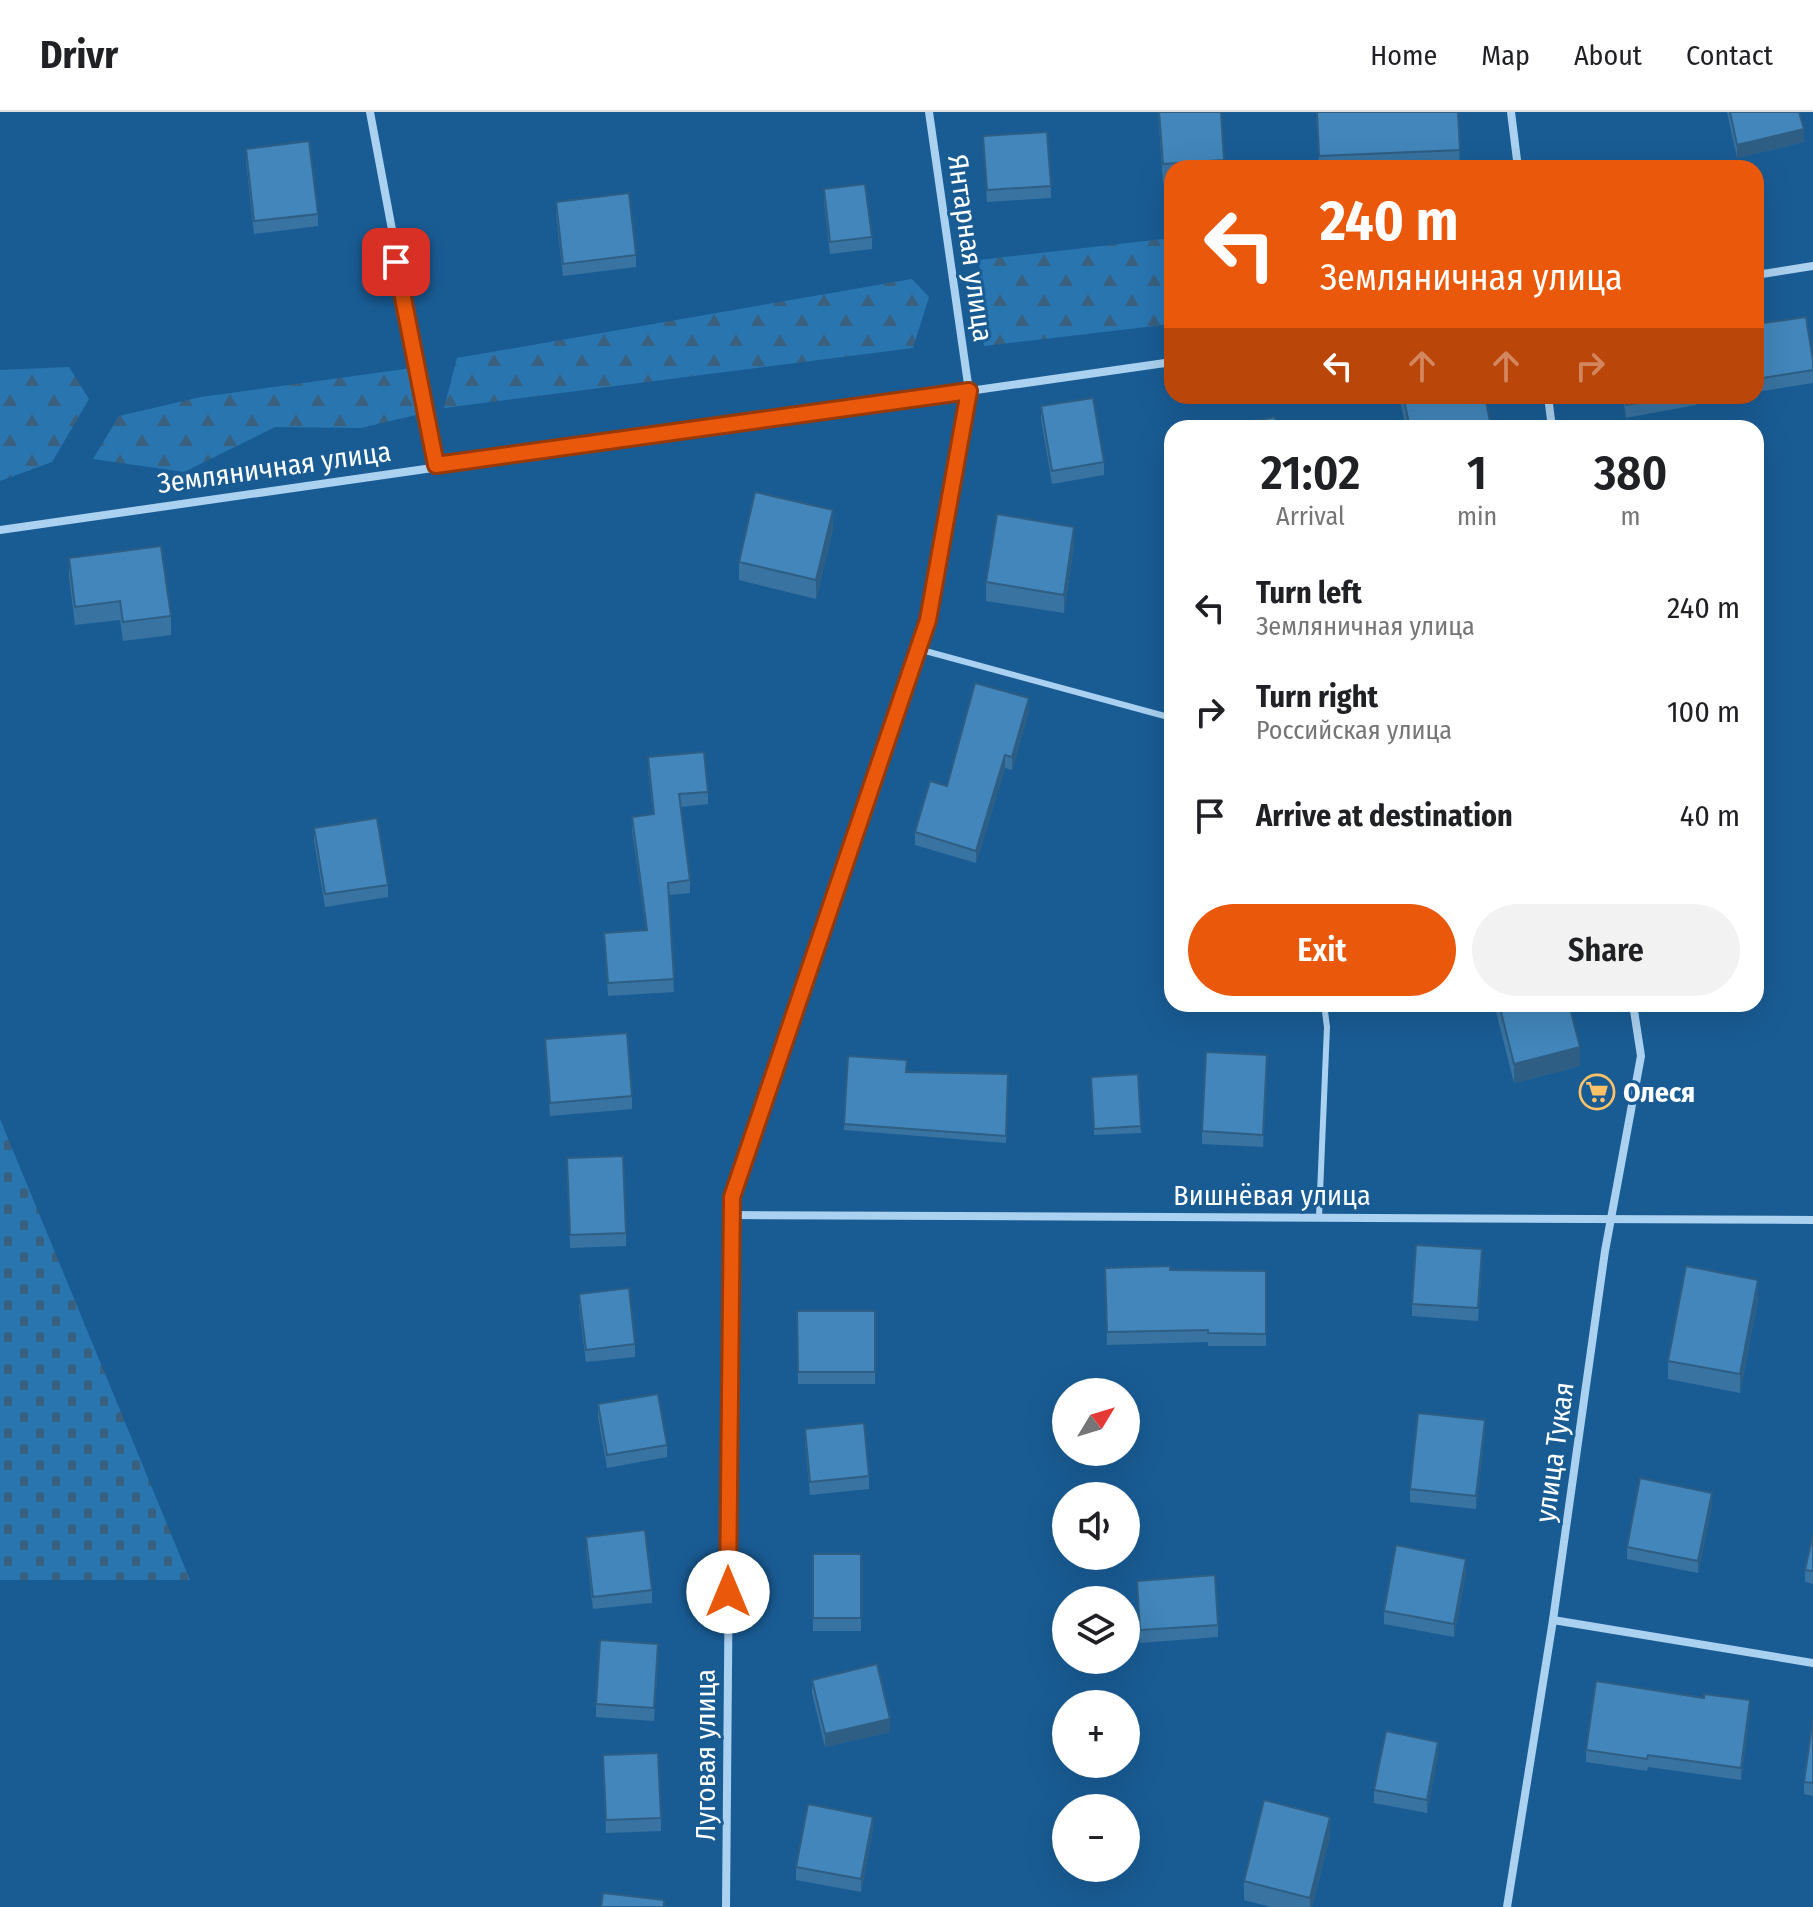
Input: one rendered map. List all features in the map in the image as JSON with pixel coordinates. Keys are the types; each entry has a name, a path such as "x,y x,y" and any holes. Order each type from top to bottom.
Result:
{"street":[{"path":"370,112 436,465"},
{"name":"Янтарная улица","path":"929,112 969,391"},
{"path":"1511,112 1517,160"},
{"path":"1764,274 1813,266"},
{"name":"Земляничная улица","path":"0,530 436,465 1164,363"},
{"name":"Луговая улица","path":"726,1907 732,1197 928,620 969,391"},
{"name":"улица Тукая","path":"1507,1907 1553,1620 1611,1219 1641,1056 1634,1012"},
{"name":"Вишнёвая улица","path":"731,1215 1813,1220"},
{"path":"1553,1620 1813,1663"}],"lane":[{"path":"918,649 1164,716"},
{"path":"1319,1217 1325,1012"}],"green space":[{"path":"1164,239 1164,325 984,346 979,260"},
{"path":"912,279 929,297 913,348 444,408 457,358"},
{"path":"69,367 89,399 52,462 0,481 0,370"},
{"path":"412,368 420,414 361,428 275,427 184,472 93,459 119,416 201,397"},
{"path":"0,1119 190,1580 0,1580"}],"building":[{"path":"1159,112 1221,112 1224,160 1164,160 1163,164"},
{"path":"1317,112 1458,112 1460,150 1319,156"},
{"path":"1730,112 1799,112 1804,129 1737,145"},
{"path":"1047,132 1051,186 987,190 983,136"},
{"path":"309,141 318,214 254,221 246,149"},
{"path":"865,184 872,237 830,242 824,189"},
{"path":"629,193 636,255 563,264 556,202"},
{"path":"1806,317 1813,370 1764,378 1764,323"},
{"path":"1093,398 1104,462 1052,471 1041,406"},
{"path":"1405,404 1487,404 1490,420 1408,420"},
{"path":"755,492 833,510 816,580 739,562"},
{"path":"997,514 1074,527 1064,595 986,582"},
{"path":"161,546 171,616 123,622 120,601 75,607 69,558"},
{"path":"975,683 1029,698 1012,757 1005,755 976,851 915,832 930,781 947,786"},
{"path":"704,752 708,792 679,794 690,880 668,883 674,979 608,983 604,933 647,930 632,817 654,814 648,757"},
{"path":"377,818 388,885 325,894 314,828"},
{"path":"1501,1012 1571,1012 1580,1047 1514,1064"},
{"path":"627,1033 632,1096 550,1103 545,1039"},
{"path":"1206,1052 1267,1055 1263,1135 1202,1131"},
{"path":"848,1056 907,1060 906,1072 1008,1074 1006,1136 844,1124"},
{"path":"1138,1074 1141,1126 1094,1129 1091,1077"},
{"path":"623,1156 626,1233 570,1235 567,1158"},
{"path":"1416,1245 1482,1249 1478,1308 1412,1304"},
{"path":"1170,1266 1170,1270 1266,1271 1266,1334 1208,1333 1208,1330 1107,1332 1105,1268"},
{"path":"1686,1266 1758,1280 1740,1374 1668,1361"},
{"path":"629,1288 635,1344 586,1350 579,1294"},
{"path":"797,1311 875,1311 875,1372 798,1372"},
{"path":"658,1394 667,1445 607,1455 598,1404"},
{"path":"1418,1413 1485,1420 1476,1496 1410,1489"},
{"path":"864,1423 869,1476 810,1482 805,1429"},
{"path":"1640,1478 1712,1493 1698,1561 1627,1547"},
{"path":"645,1530 652,1590 593,1597 586,1537"},
{"path":"1813,1534 1813,1571 1805,1570"},
{"path":"1396,1545 1466,1559 1454,1624 1384,1611"},
{"path":"813,1554 861,1554 861,1618 813,1618"},
{"path":"1215,1575 1218,1625 1140,1630 1140,1586 1137,1581"},
{"path":"600,1640 658,1644 654,1708 596,1704"},
{"path":"877,1664 890,1719 825,1734 812,1680"},
{"path":"1596,1681 1704,1698 1704,1694 1750,1700 1741,1768 1586,1750"},
{"path":"1813,1718 1813,1783 1804,1782"},
{"path":"1386,1731 1438,1742 1427,1800 1374,1790"},
{"path":"658,1753 661,1818 606,1820 603,1755"},
{"path":"1264,1800 1330,1817 1310,1898 1244,1881"},
{"path":"808,1804 873,1817 861,1879 796,1867"},
{"path":"603,1893 664,1900 664,1907 601,1907"}],"place":[{"name":"Олеся","path":"1597,1092"}],"route":[{"path":"396,262 436,465 969,391 928,620 732,1197 728,1592"}]}
